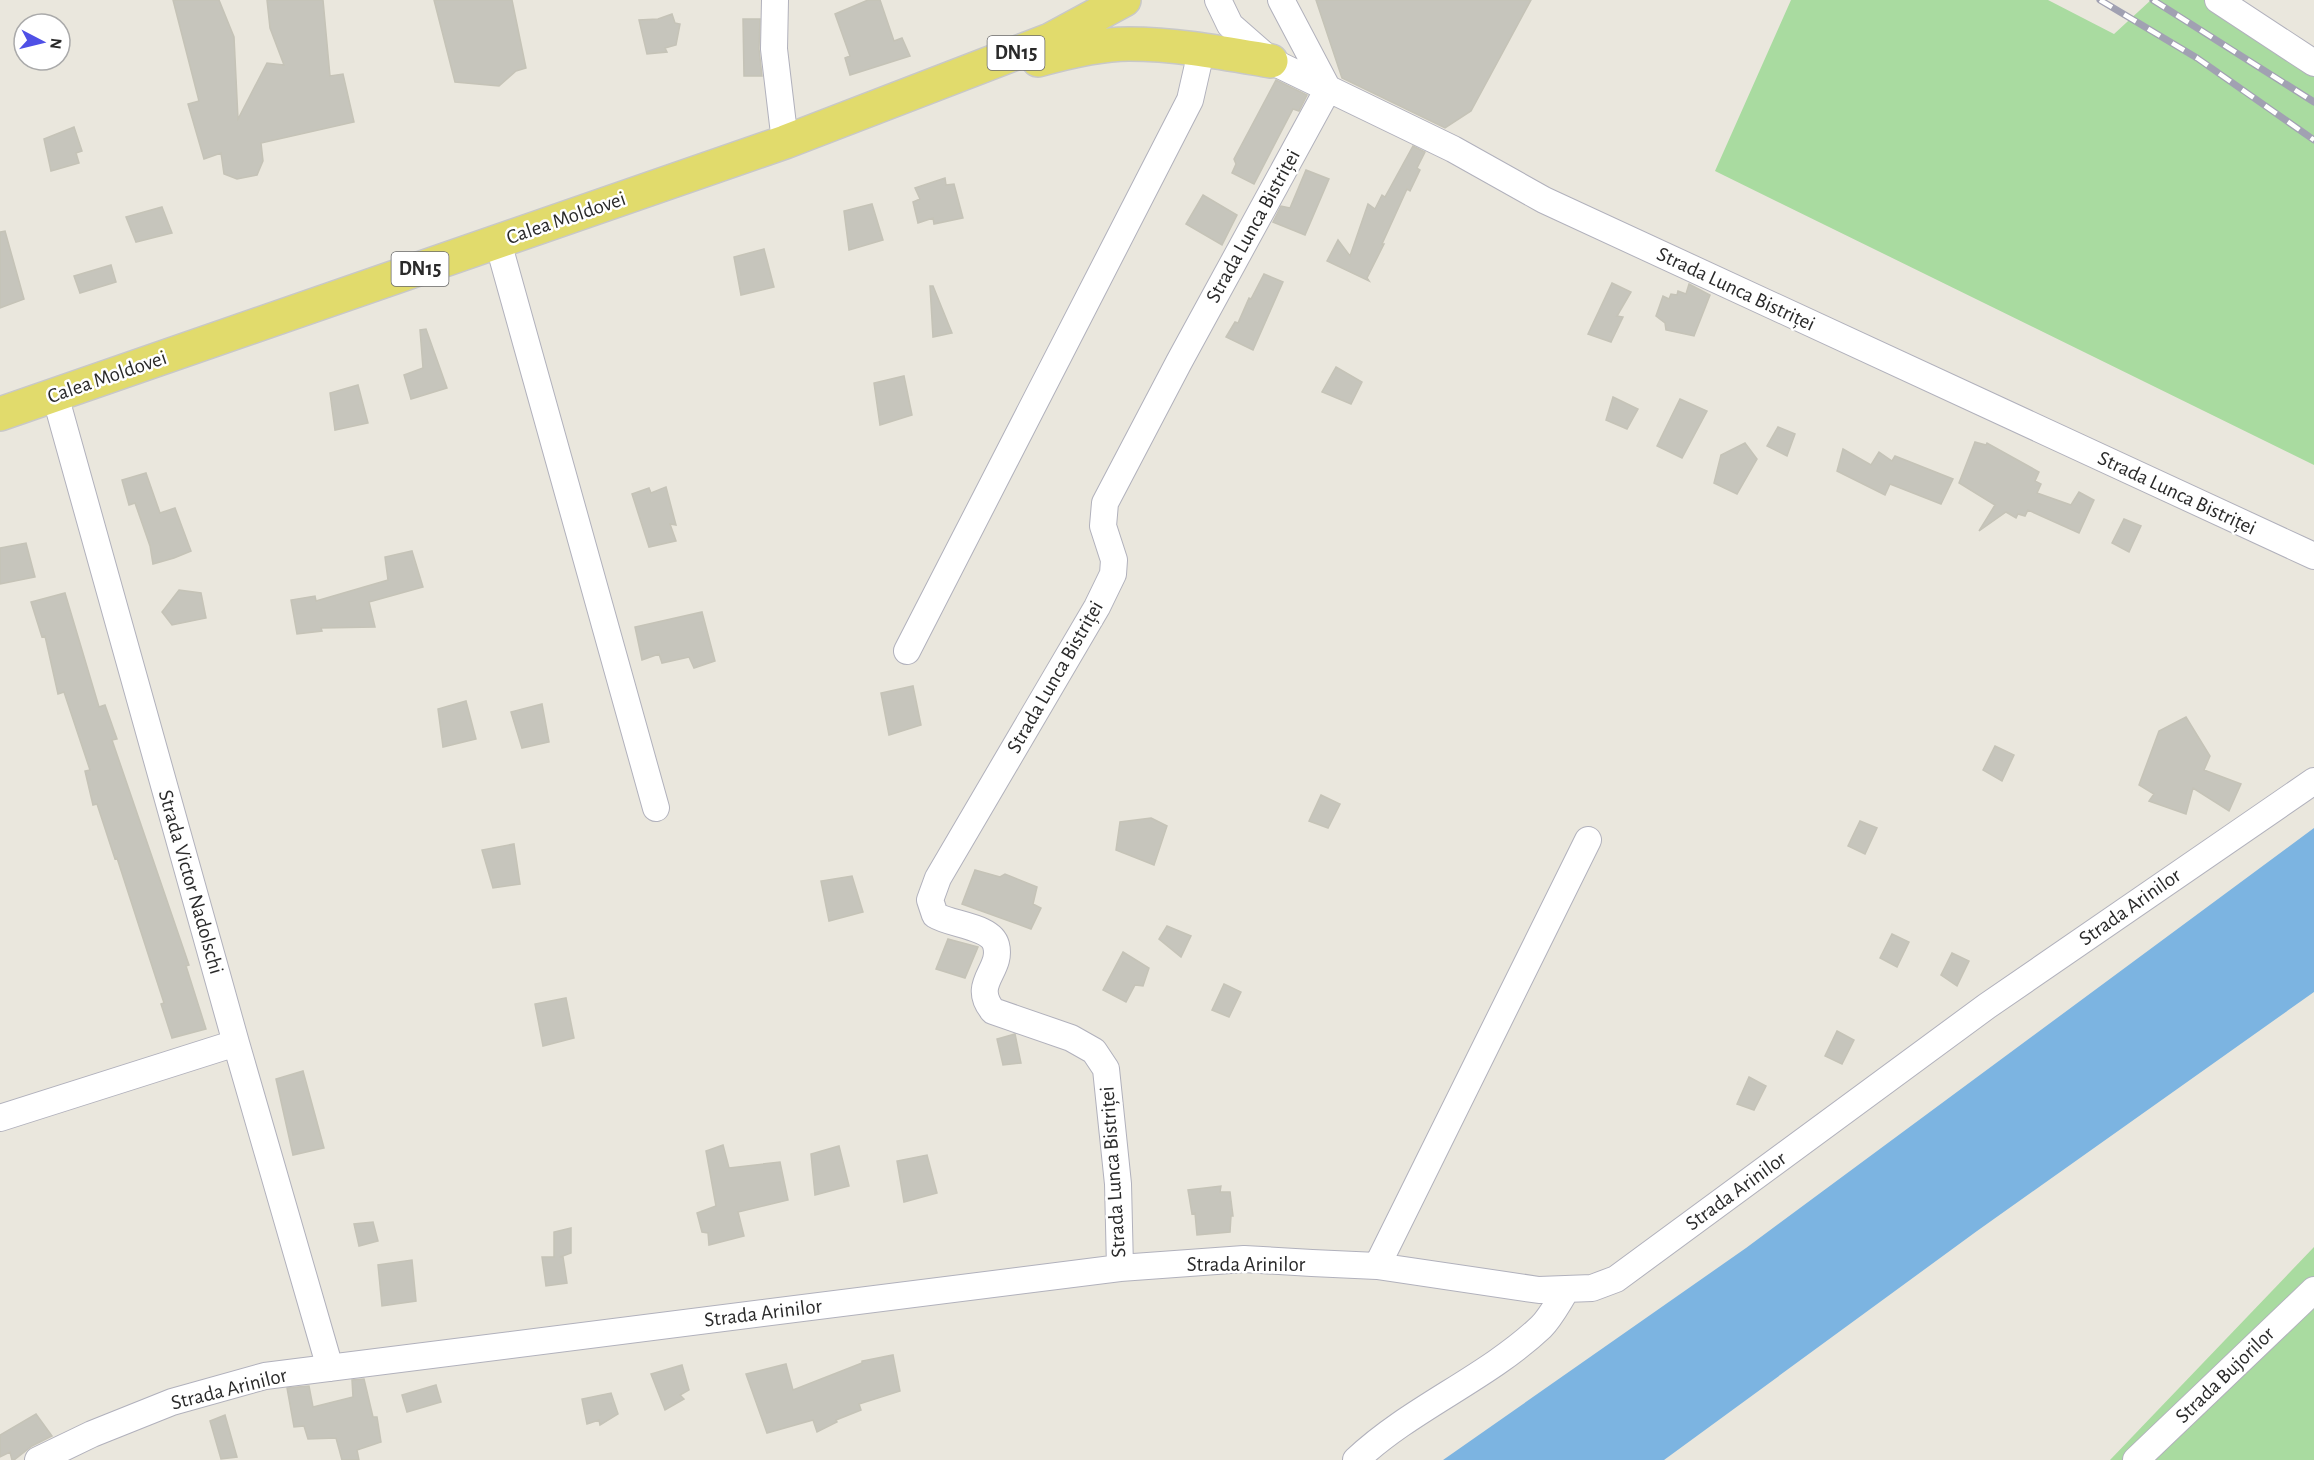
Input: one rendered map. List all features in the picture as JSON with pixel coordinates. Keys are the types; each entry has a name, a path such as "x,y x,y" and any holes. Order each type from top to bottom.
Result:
{"main road":[{"name":"Calea Moldovei","path":"0,414 786,142 1050,40 1124,0"},
{"path":"903,95 1067,52 1127,44 1197,48 1270,61"}],"street":[{"path":"775,0 774,49 786,142"},
{"path":"1218,0 1230,25 1270,61 1328,88"},
{"path":"1281,0 1328,88"},
{"path":"2218,0 2314,63"},
{"path":"907,651 1190,100 1198,65 1197,48"},
{"name":"Strada Lunca Bistriței","path":"1120,1268 1118,1184 1106,1069 1094,1051 1071,1038 993,1011 985,1001 984,989 997,948 994,939 983,931 943,920 935,915 930,900 938,878 1097,607 1113,574 1114,560 1103,526 1105,503 1328,88 1453,149 1544,200 2314,556"},
{"path":"498,242 656,808"},
{"name":"Strada Victor Nadolschi","path":"55,395 236,1043 330,1368"},
{"name":"Strada Arinilor","path":"38,1460 92,1434 172,1402 265,1376 1120,1268 1244,1259 1377,1266 1539,1290 1592,1288 1616,1279 1987,1006 2314,781"},
{"path":"1377,1266 1588,840"},
{"path":"0,1118 236,1043"},
{"path":"1356,1460 1375,1442 1493,1364 1543,1326 1567,1289"},
{"name":"Strada Bujorilor","path":"2136,1460 2314,1290"}],"green space":[{"path":"1791,0 2048,0 2114,34 2151,0 2211,0 2314,63 2314,465 1715,171"},
{"path":"2314,1247 2314,1460 2110,1460"}],"water":[{"path":"2314,828 2314,992 1977,1231 1664,1460 1443,1460 1746,1248"}],"building":[{"path":"173,0 219,0 234,37 238,119 267,63 284,65 270,28 267,0 323,0 330,76 343,74 354,122 261,143 263,161 257,175 237,179 224,174 221,153 204,159 188,104 199,101"},
{"path":"434,0 512,0 526,68 516,71 499,86 455,82"},
{"path":"868,0 880,0 894,41 902,38 910,56 850,75 845,58 850,56 835,14"},
{"path":"1316,0 1531,0 1471,111 1445,128 1342,78"},
{"path":"672,14 675,23 680,24 676,45 665,48 667,52 647,54 639,20 658,19"},
{"path":"743,19 760,19 759,49 762,76 744,76"},
{"path":"1276,80 1307,95 1299,111 1293,109 1254,184 1232,173 1236,164 1234,159"},
{"path":"74,127 82,151 76,153 79,163 51,171 44,139"},
{"path":"1413,146 1425,152 1417,168 1420,170 1410,191 1407,189 1367,278 1369,281 1327,261 1338,240 1350,256 1368,204 1375,209 1382,195 1385,197"},
{"path":"1306,170 1329,179 1305,235 1273,222 1281,206 1290,208"},
{"path":"945,178 946,185 954,184 963,218 934,224 933,218 918,223 913,202 920,199 915,188"},
{"path":"1203,195 1237,215 1222,245 1186,224"},
{"path":"872,204 883,240 849,250 844,211"},
{"path":"162,207 172,233 136,242 126,217"},
{"path":"5,231 24,299 0,308 0,232"},
{"path":"764,249 774,287 741,295 734,257"},
{"path":"111,265 116,282 80,293 74,276"},
{"path":"1264,274 1283,282 1253,350 1226,337 1235,322 1238,323 1249,298 1251,299"},
{"path":"1612,283 1631,292 1617,316 1623,317 1611,342 1588,334"},
{"path":"1689,284 1710,295 1694,336 1666,330 1665,323 1656,316 1663,296 1669,299 1671,294 1677,295 1678,291 1686,294"},
{"path":"930,286 933,286 952,333 933,337"},
{"path":"426,329 447,388 411,399 404,375 423,368 420,330"},
{"path":"1336,367 1362,382 1351,404 1322,392"},
{"path":"904,376 912,415 880,425 874,383"},
{"path":"358,385 368,423 335,430 330,393"},
{"path":"1613,397 1638,409 1627,429 1606,420"},
{"path":"1680,399 1707,411 1682,458 1657,446"},
{"path":"1778,427 1795,434 1787,456 1767,446"},
{"path":"1975,442 1986,445 1987,443 2039,472 2035,481 2041,484 2037,493 2071,505 2079,492 2094,500 2079,533 2028,510 2025,516 2018,514 2016,518 2006,512 1979,531 1995,505 1959,483"},
{"path":"1745,443 1757,459 1737,494 1714,483 1721,455"},
{"path":"1843,449 1871,465 1879,452 1892,461 1895,456 1953,479 1941,504 1890,484 1885,495 1837,471"},
{"path":"146,473 160,513 175,508 191,551 153,564 150,546 135,503 129,505 122,480"},
{"path":"666,487 676,525 670,524 676,541 649,547 632,494 649,488 651,493"},
{"path":"2124,519 2141,526 2129,552 2112,543"},
{"path":"26,543 35,577 0,584 0,548"},
{"path":"412,551 423,587 369,602 375,627 321,628 322,631 297,634 291,600 315,596 316,601 388,580 385,557"},
{"path":"179,590 201,593 206,618 172,625 162,612"},
{"path":"65,593 99,707 105,705 117,739 112,740 189,965 186,966 206,1029 172,1038 161,1004 164,1003 117,858 115,859 97,804 93,805 85,771 90,770 64,692 58,694 45,636 42,637 31,602"},
{"path":"702,612 715,661 694,668 689,657 662,663 659,654 642,660 635,627"},
{"path":"913,686 921,725 889,735 881,693"},
{"path":"466,701 476,739 443,747 438,709"},
{"path":"542,704 549,742 522,748 511,712"},
{"path":"2186,717 2210,756 2204,770 2241,784 2229,811 2193,788 2186,814 2149,801 2154,794 2139,785 2159,731"},
{"path":"1995,746 2014,755 2002,781 1983,770"},
{"path":"1321,795 1340,804 1328,828 1309,821"},
{"path":"1151,818 1167,826 1154,865 1116,850 1120,822"},
{"path":"1860,821 1877,828 1865,854 1848,846"},
{"path":"514,844 520,884 493,888 482,850"},
{"path":"975,870 1000,877 1005,874 1037,887 1033,904 1041,908 1031,929 962,904"},
{"path":"852,876 863,912 829,921 821,881"},
{"path":"1167,926 1191,936 1181,957 1159,939"},
{"path":"1892,934 1909,942 1897,967 1880,958"},
{"path":"948,939 978,947 965,978 936,969"},
{"path":"1123,952 1149,968 1143,986 1135,985 1126,1002 1103,990"},
{"path":"1952,953 1969,961 1957,986 1941,975"},
{"path":"1224,984 1241,992 1229,1017 1212,1010"},
{"path":"566,998 574,1038 543,1046 535,1004"},
{"path":"1837,1031 1854,1040 1842,1064 1825,1056"},
{"path":"1015,1034 1021,1063 1003,1065 997,1039"},
{"path":"303,1071 324,1148 293,1155 276,1079"},
{"path":"1749,1077 1766,1086 1754,1110 1737,1104"},
{"path":"723,1145 729,1168 780,1162 788,1200 738,1212 744,1236 709,1245 708,1233 702,1232 697,1213 716,1206 706,1151"},
{"path":"839,1146 849,1186 815,1195 811,1154"},
{"path":"927,1155 937,1193 904,1202 897,1161"},
{"path":"1221,1186 1220,1192 1230,1192 1233,1216 1231,1216 1230,1232 1197,1235 1195,1213 1192,1214 1188,1190"},
{"path":"373,1222 378,1241 359,1246 354,1224"},
{"path":"571,1228 571,1253 560,1257 563,1257 567,1283 546,1286 542,1257 554,1257 554,1232"},
{"path":"412,1260 416,1301 382,1306 378,1265"},
{"path":"893,1355 900,1391 859,1404 861,1410 836,1420 837,1422 817,1432 813,1420 767,1433 746,1374 786,1364 793,1390 862,1363 862,1361"},
{"path":"682,1365 689,1390 680,1395 684,1399 665,1410 651,1374"},
{"path":"364,1379 373,1417 377,1417 381,1442 357,1450 359,1460 342,1460 336,1438 308,1439 304,1426 294,1427 287,1388 309,1386 313,1407 353,1397 352,1380"},
{"path":"436,1385 441,1402 407,1412 402,1395"},
{"path":"611,1393 618,1414 600,1425 599,1420 587,1424 582,1399"},
{"path":"36,1414 52,1436 32,1446 14,1460 10,1452 0,1457 0,1435"},
{"path":"225,1415 237,1457 221,1459 210,1421"}],"railway":[{"path":"2100,0 2197,58 2314,140"},
{"path":"2153,0 2314,102"}]}
